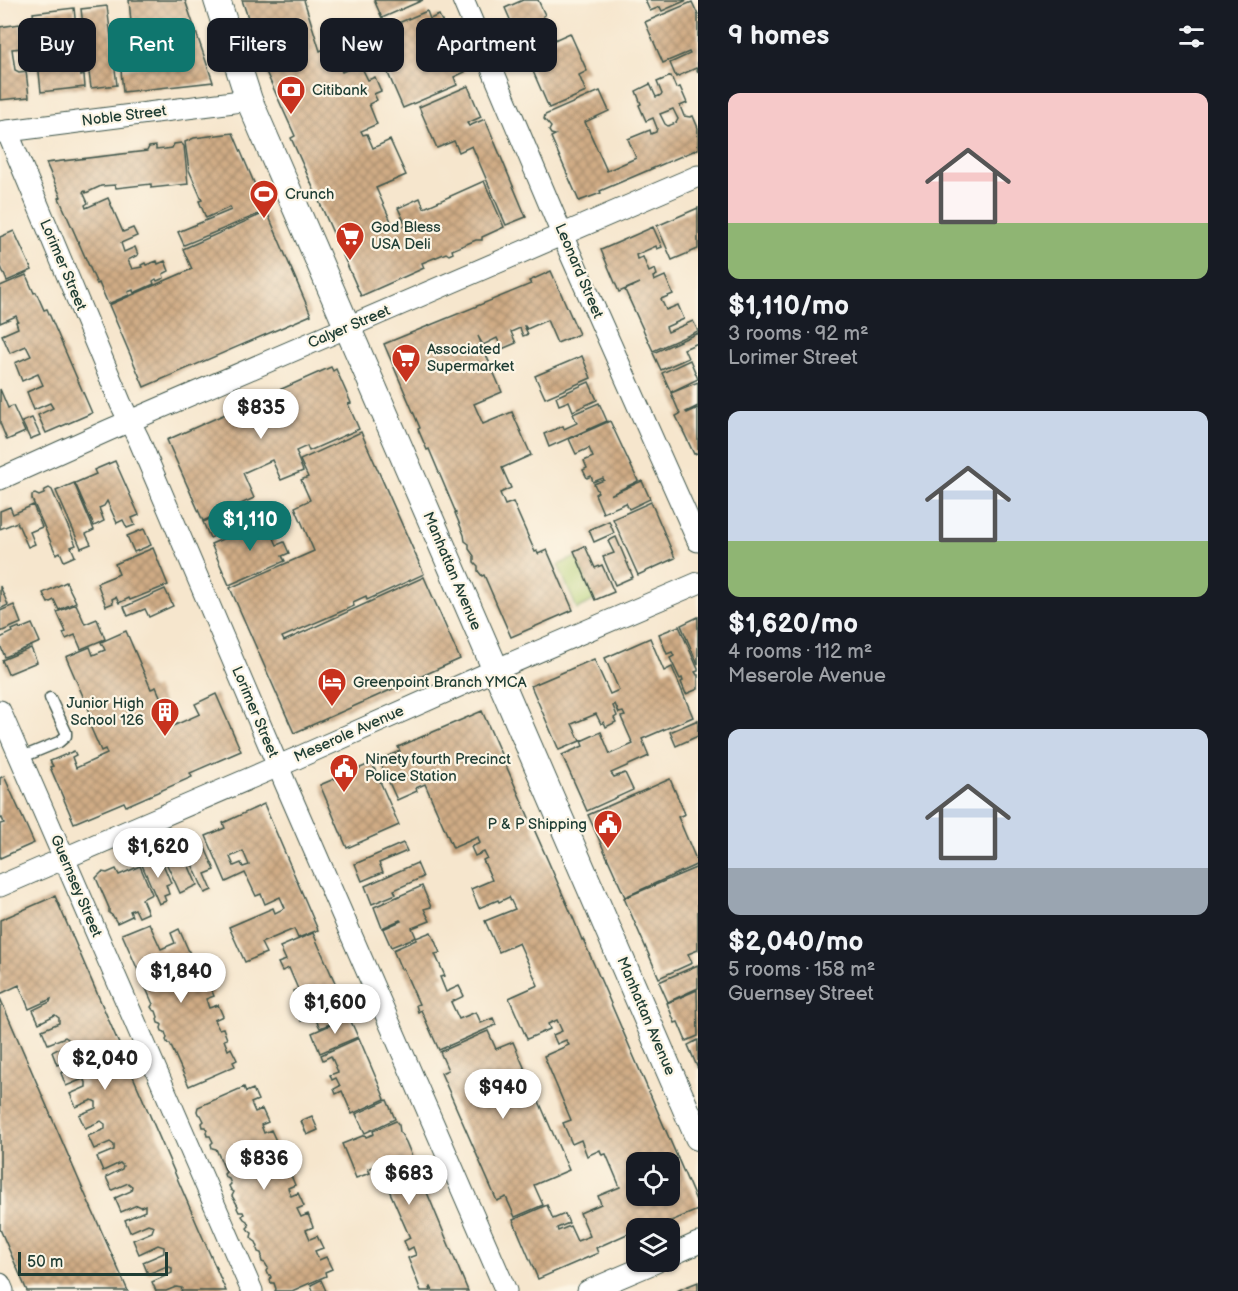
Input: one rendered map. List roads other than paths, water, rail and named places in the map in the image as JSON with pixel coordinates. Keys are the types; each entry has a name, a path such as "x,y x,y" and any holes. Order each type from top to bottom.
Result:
{"street":[{"name":"Manhattan Avenue","path":"217,0 249,100 698,1137"},
{"name":"Leonard Street","path":"463,0 562,234 698,541"},
{"name":"Noble Street","path":"3,131 249,100"},
{"name":"Lorimer Street","path":"3,131 506,1291"},
{"name":"Calyer Street","path":"0,479 129,421 698,176"},
{"name":"Meserole Avenue","path":"0,886 698,583"},
{"name":"Guernsey Street","path":"0,711 252,1291"},
{"path":"680,1251 698,1243"},
{"path":"588,1291 633,1272"},
{"path":"0,1284 3,1291"}],"lane":[{"path":"20,758 59,742 66,736 50,698"}],"place":[{"name":"Citibank","path":"291,116"},
{"name":"Crunch","path":"264,220"},
{"name":"God Bless USA Deli","path":"350,262"},
{"name":"Associated Supermarket","path":"406,384"},
{"name":"Greenpoint Branch YMCA","path":"332,708"},
{"name":"Junior High School 126","path":"165,738"},
{"name":"Ninety fourth Precinct Police Station","path":"344,794"},
{"name":"P & P Shipping","path":"608,850"}]}
